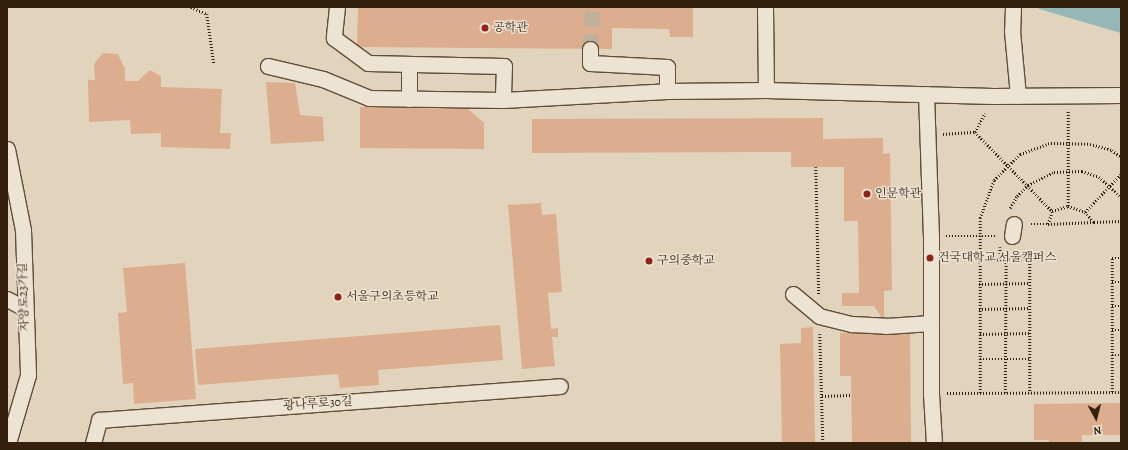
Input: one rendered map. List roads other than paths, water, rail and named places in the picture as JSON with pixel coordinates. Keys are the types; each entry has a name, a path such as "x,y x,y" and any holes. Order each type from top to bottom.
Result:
{"street":[{"path":"337,7 334,38 368,64 504,66 503,100"},
{"path":"765,7 766,90"},
{"path":"1013,7 1012,31 1018,96"},
{"path":"590,49 590,63 667,67 666,91"},
{"path":"409,64 409,99"},
{"path":"268,66 323,80 369,98 503,100 666,91 766,90 993,96 1068,97 1103,94 1121,95"},
{"path":"926,94 931,236 931,394 934,443"},
{"path":"1103,94 1121,103"},
{"name":"자양로23가길","path":"7,149 23,230 24,308 28,375 8,443"},
{"path":"793,294 820,316 852,324 886,326 931,323"},
{"path":"7,299 24,308"},
{"name":"광나루로30길","path":"93,443 99,420 560,386"}],"water":[{"path":"1037,7 1121,7 1121,33 1039,9"}],"tunnel":[{"path":"590,49 593,7"}],"place":[{"name":"공학관","path":"485,28"},
{"name":"인문학관","path":"867,194"},
{"name":"건국대학교 서울캠퍼스","path":"930,258"},
{"name":"구의중학교","path":"649,261"},
{"name":"서울구의초등학교","path":"338,297"}]}
